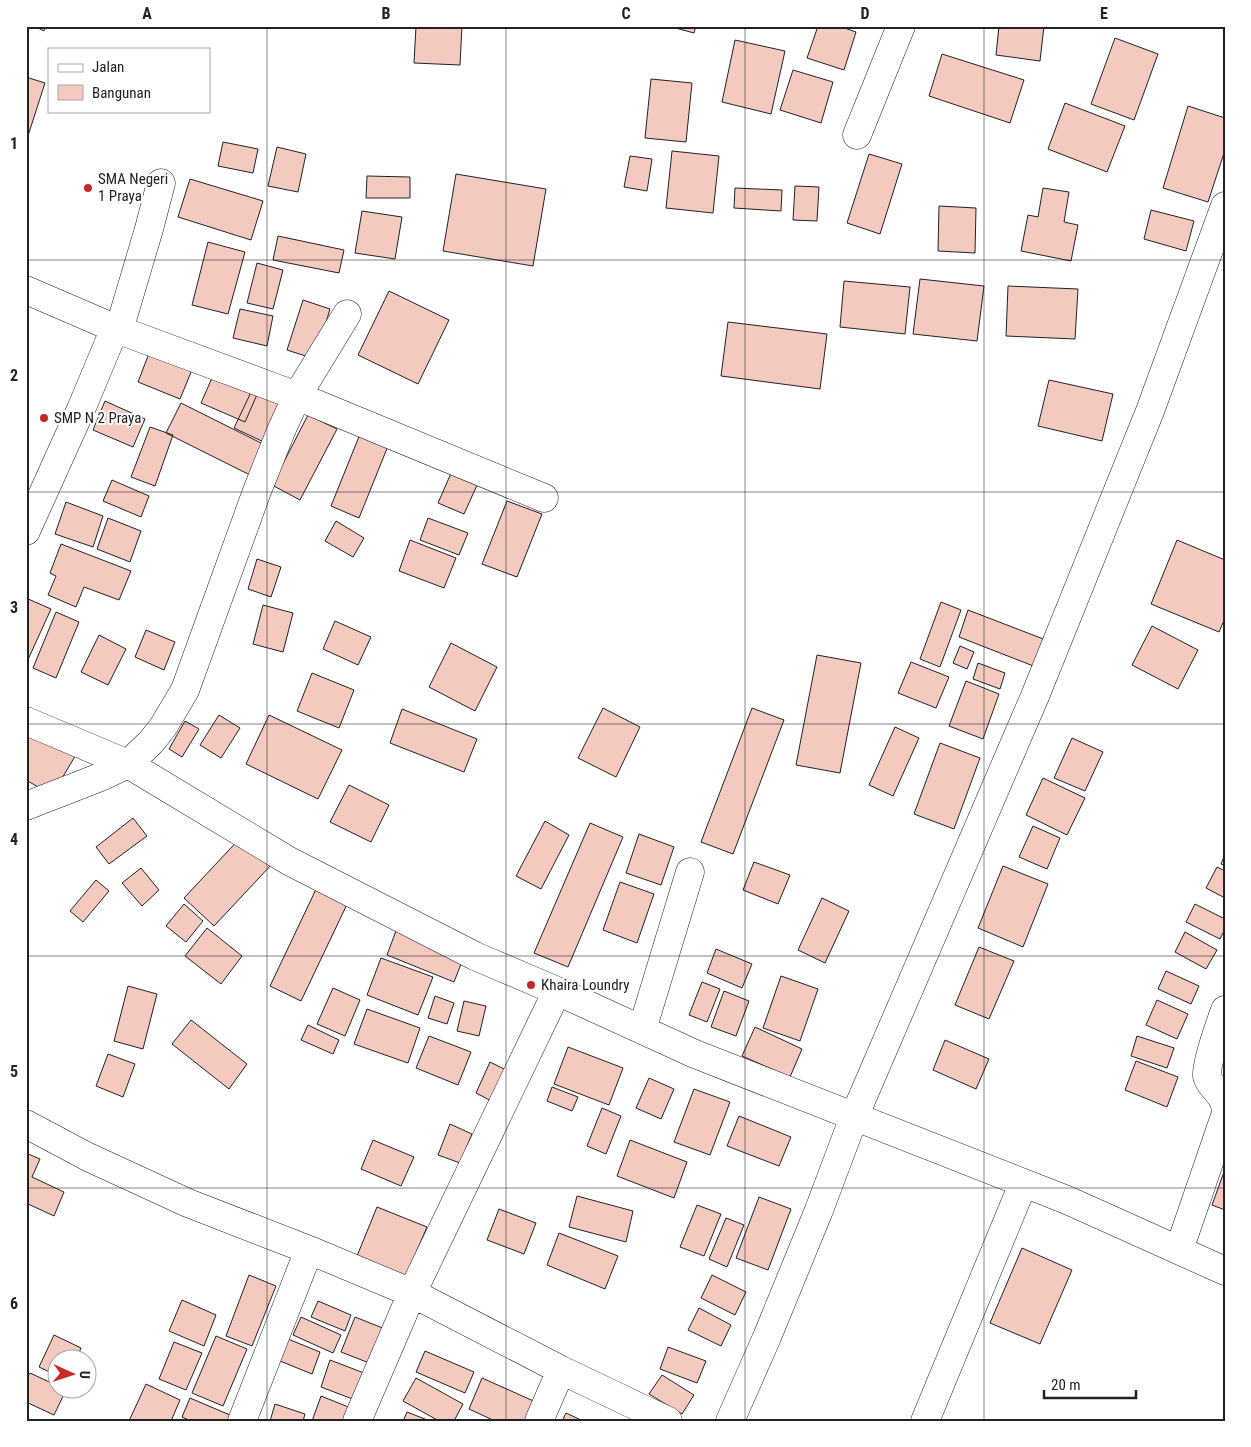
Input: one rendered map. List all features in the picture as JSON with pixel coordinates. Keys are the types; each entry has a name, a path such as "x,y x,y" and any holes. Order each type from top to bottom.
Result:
{"street":[{"path":"857,135 901,26"},
{"path":"26,531 117,329 149,229 161,183"},
{"path":"730,1421 812,1228 854,1117 1035,696 1150,411 1225,206"},
{"path":"26,290 117,329 297,396 544,498"},
{"path":"26,806 103,776 128,764 151,742 163,727 186,690 256,492 280,431 297,396 347,314"},
{"path":"26,721 128,764 289,861 475,956 695,1054 1068,1200 1225,1271"},
{"path":"642,1030 690,872"},
{"path":"357,1421 412,1293 557,991"},
{"path":"1225,1010 1217,1031 1206,1074 1222,1096 1225,1106"},
{"path":"1179,1250 1225,1116"},
{"path":"26,1124 88,1157 188,1203 412,1293 561,1370 668,1421"},
{"path":"925,1421 1024,1184"},
{"path":"242,1421 309,1250"},
{"path":"539,1421 561,1370"}],"building":[{"path":"34,26 46,26 44,31"},
{"path":"416,26 462,26 460,65 414,63"},
{"path":"668,26 696,26 694,33"},
{"path":"818,26 839,26 856,32 844,70 807,58"},
{"path":"999,26 1044,26 1040,61 996,55"},
{"path":"1115,38 1158,54 1134,120 1091,104"},
{"path":"735,40 785,51 771,114 722,102"},
{"path":"942,54 1024,80 1010,123 929,96"},
{"path":"793,70 833,82 821,123 780,110"},
{"path":"26,77 45,83 26,142"},
{"path":"651,79 692,83 686,142 645,138"},
{"path":"1065,103 1125,126 1107,172 1048,149"},
{"path":"1188,106 1225,118 1225,150 1208,202 1163,188"},
{"path":"223,142 258,149 253,173 218,166"},
{"path":"277,147 306,154 298,192 268,186"},
{"path":"672,151 719,156 713,213 666,208"},
{"path":"869,154 902,164 880,234 847,223"},
{"path":"630,156 652,159 647,191 624,187"},
{"path":"456,174 546,189 533,266 443,251"},
{"path":"367,176 410,177 410,198 366,198"},
{"path":"190,179 263,201 251,240 178,217"},
{"path":"795,186 819,187 817,221 793,220"},
{"path":"735,188 782,190 781,211 734,208"},
{"path":"1043,188 1069,192 1064,222 1078,225 1071,261 1021,251 1028,215 1038,217"},
{"path":"939,206 976,208 975,253 938,251"},
{"path":"1151,210 1194,221 1186,251 1144,239"},
{"path":"362,211 402,217 395,259 355,253"},
{"path":"278,236 344,250 339,273 273,260"},
{"path":"208,242 245,252 228,314 192,305"},
{"path":"257,263 283,270 273,309 247,303"},
{"path":"920,279 984,286 977,341 913,334"},
{"path":"844,281 910,287 905,334 840,327"},
{"path":"1008,286 1078,289 1075,339 1006,336"},
{"path":"389,291 449,320 418,384 358,355"},
{"path":"303,300 330,309 315,359 287,350"},
{"path":"240,309 273,316 267,346 233,338"},
{"path":"728,322 827,334 820,389 721,376"},
{"path":"151,348 194,365 180,399 138,382"},
{"path":"215,371 259,390 245,422 201,403"},
{"path":"1049,380 1113,394 1102,441 1038,426"},
{"path":"254,386 288,402 268,444 234,428"},
{"path":"105,401 145,419 133,447 93,430"},
{"path":"181,403 267,446 252,476 166,433"},
{"path":"308,415 337,429 300,500 272,485"},
{"path":"150,427 173,435 155,486 131,477"},
{"path":"360,434 388,446 359,518 331,506"},
{"path":"452,471 478,483 464,514 438,503"},
{"path":"112,480 149,496 141,517 103,501"},
{"path":"507,501 542,514 517,577 482,564"},
{"path":"66,502 103,516 93,547 55,534"},
{"path":"108,518 141,531 130,562 97,549"},
{"path":"428,518 468,533 459,555 420,540"},
{"path":"336,521 364,538 353,557 325,541"},
{"path":"410,540 456,558 444,588 399,571"},
{"path":"1177,540 1225,560 1225,618 1219,632 1151,604"},
{"path":"61,544 131,571 119,600 84,587 76,607 48,595 56,576 50,573"},
{"path":"257,559 281,567 271,597 248,589"},
{"path":"26,598 51,609 26,664"},
{"path":"941,602 961,610 940,667 920,659"},
{"path":"263,605 293,613 283,652 253,644"},
{"path":"968,610 1046,640 1036,667 959,637"},
{"path":"56,612 79,622 56,678 33,668"},
{"path":"335,621 371,637 358,665 323,649"},
{"path":"1152,626 1198,650 1178,689 1132,665"},
{"path":"146,630 175,642 164,670 135,657"},
{"path":"99,635 126,649 108,685 81,672"},
{"path":"451,643 497,667 475,711 429,687"},
{"path":"960,646 974,652 967,669 953,663"},
{"path":"817,655 861,663 840,773 796,765"},
{"path":"911,662 949,677 936,708 898,693"},
{"path":"978,663 1005,673 1000,689 973,679"},
{"path":"312,673 354,690 339,728 297,711"},
{"path":"966,681 999,694 983,739 949,726"},
{"path":"603,708 640,727 616,777 578,758"},
{"path":"752,708 784,720 733,854 701,842"},
{"path":"402,709 477,739 464,772 390,743"},
{"path":"219,715 240,728 221,758 200,745"},
{"path":"269,715 342,750 318,799 246,764"},
{"path":"185,721 199,729 182,757 169,749"},
{"path":"26,722 77,753 52,795 26,780"},
{"path":"895,727 919,738 893,796 869,785"},
{"path":"1072,738 1103,752 1085,791 1054,778"},
{"path":"940,743 980,758 954,829 914,814"},
{"path":"1043,778 1085,798 1067,835 1026,815"},
{"path":"349,785 389,805 371,842 330,822"},
{"path":"133,818 147,836 109,864 96,847"},
{"path":"545,821 569,835 541,889 516,876"},
{"path":"590,823 623,837 568,967 534,953"},
{"path":"1033,826 1060,838 1047,869 1019,857"},
{"path":"639,834 674,847 661,885 626,873"},
{"path":"243,835 273,863 214,926 184,898"},
{"path":"1225,854 1225,866 1221,864"},
{"path":"754,862 790,875 778,904 743,890"},
{"path":"1003,866 1048,884 1023,947 978,928"},
{"path":"1217,867 1225,871 1225,898 1206,888"},
{"path":"141,868 159,890 142,906 122,883"},
{"path":"96,880 109,891 83,922 70,911"},
{"path":"620,882 654,894 637,943 603,930"},
{"path":"319,883 350,898 301,1001 270,986"},
{"path":"822,898 849,911 825,963 798,950"},
{"path":"184,904 203,921 186,942 166,926"},
{"path":"1195,904 1225,919 1225,929 1220,939 1186,922"},
{"path":"207,928 242,956 221,984 185,956"},
{"path":"397,928 465,954 454,982 387,955"},
{"path":"1185,932 1217,950 1206,969 1175,952"},
{"path":"979,947 1014,961 989,1019 955,1005"},
{"path":"716,949 752,964 742,988 707,973"},
{"path":"381,958 433,977 418,1015 367,995"},
{"path":"1166,971 1199,986 1191,1004 1158,989"},
{"path":"781,976 818,989 800,1041 763,1028"},
{"path":"702,982 720,989 707,1022 689,1015"},
{"path":"128,986 157,994 143,1049 114,1041"},
{"path":"333,988 360,1000 345,1036 317,1024"},
{"path":"724,991 749,1001 736,1036 711,1027"},
{"path":"435,996 454,1003 447,1024 428,1018"},
{"path":"1157,1000 1188,1014 1177,1039 1146,1025"},
{"path":"464,1001 486,1006 479,1036 457,1031"},
{"path":"367,1009 420,1028 408,1063 354,1044"},
{"path":"191,1020 247,1064 229,1089 172,1044"},
{"path":"308,1025 339,1040 333,1054 301,1040"},
{"path":"755,1027 802,1049 790,1077 742,1056"},
{"path":"429,1036 471,1052 458,1085 416,1068"},
{"path":"1137,1036 1174,1048 1167,1068 1131,1056"},
{"path":"945,1040 989,1059 976,1089 933,1070"},
{"path":"568,1047 623,1068 609,1105 554,1084"},
{"path":"108,1054 135,1064 123,1097 96,1086"},
{"path":"1136,1061 1178,1077 1167,1107 1125,1090"},
{"path":"490,1062 514,1074 499,1105 476,1093"},
{"path":"649,1078 674,1089 661,1119 636,1108"},
{"path":"552,1087 578,1097 572,1111 547,1101"},
{"path":"694,1089 730,1102 710,1155 674,1142"},
{"path":"602,1108 621,1116 606,1154 587,1146"},
{"path":"739,1116 791,1137 779,1166 727,1146"},
{"path":"450,1124 472,1134 460,1163 438,1155"},
{"path":"373,1140 414,1157 401,1186 361,1169"},
{"path":"630,1140 687,1162 674,1198 617,1176"},
{"path":"26,1153 40,1159 32,1177 64,1192 54,1216 26,1203"},
{"path":"1225,1169 1225,1210 1212,1205"},
{"path":"577,1196 633,1211 626,1242 569,1227"},
{"path":"759,1197 791,1209 768,1270 736,1258"},
{"path":"697,1205 721,1214 704,1256 680,1247"},
{"path":"377,1207 427,1227 406,1276 357,1256"},
{"path":"499,1209 536,1223 524,1254 487,1240"},
{"path":"726,1218 744,1225 727,1267 709,1259"},
{"path":"559,1233 618,1256 605,1289 547,1265"},
{"path":"1022,1248 1072,1270 1040,1344 990,1323"},
{"path":"249,1275 276,1286 252,1346 226,1336"},
{"path":"712,1275 746,1292 735,1315 701,1298"},
{"path":"182,1300 216,1315 204,1346 169,1331"},
{"path":"318,1301 351,1315 345,1331 311,1317"},
{"path":"699,1308 731,1325 721,1346 688,1330"},
{"path":"301,1317 341,1335 333,1353 293,1335"},
{"path":"355,1317 390,1331 377,1366 341,1352"},
{"path":"54,1335 81,1348 80,1350 48,1350 48,1371 39,1367"},
{"path":"216,1336 247,1349 223,1406 192,1393"},
{"path":"288,1339 320,1352 312,1374 280,1361"},
{"path":"174,1342 202,1353 186,1390 159,1379"},
{"path":"668,1347 706,1361 697,1383 660,1369"},
{"path":"425,1351 474,1372 465,1393 416,1372"},
{"path":"330,1360 372,1376 363,1403 321,1387"},
{"path":"30,1373 48,1381 48,1400 61,1400 54,1415 26,1402 26,1379"},
{"path":"662,1375 694,1395 682,1414 649,1394"},
{"path":"416,1378 463,1404 454,1421 439,1421 403,1401"},
{"path":"482,1378 538,1403 530,1421 495,1421 469,1409"},
{"path":"146,1384 180,1400 171,1421 129,1421"},
{"path":"321,1396 356,1410 351,1421 312,1421"},
{"path":"190,1398 230,1415 228,1421 191,1421 182,1417"},
{"path":"275,1404 305,1414 303,1421 270,1421"},
{"path":"407,1412 430,1421 403,1421"},
{"path":"566,1413 579,1419 578,1421 562,1421"}],"place":[{"name":"SMA Negeri 1 Praya","path":"88,188"},
{"name":"SMP N 2 Praya","path":"44,418"},
{"name":"Khaira Loundry","path":"531,985"}]}
